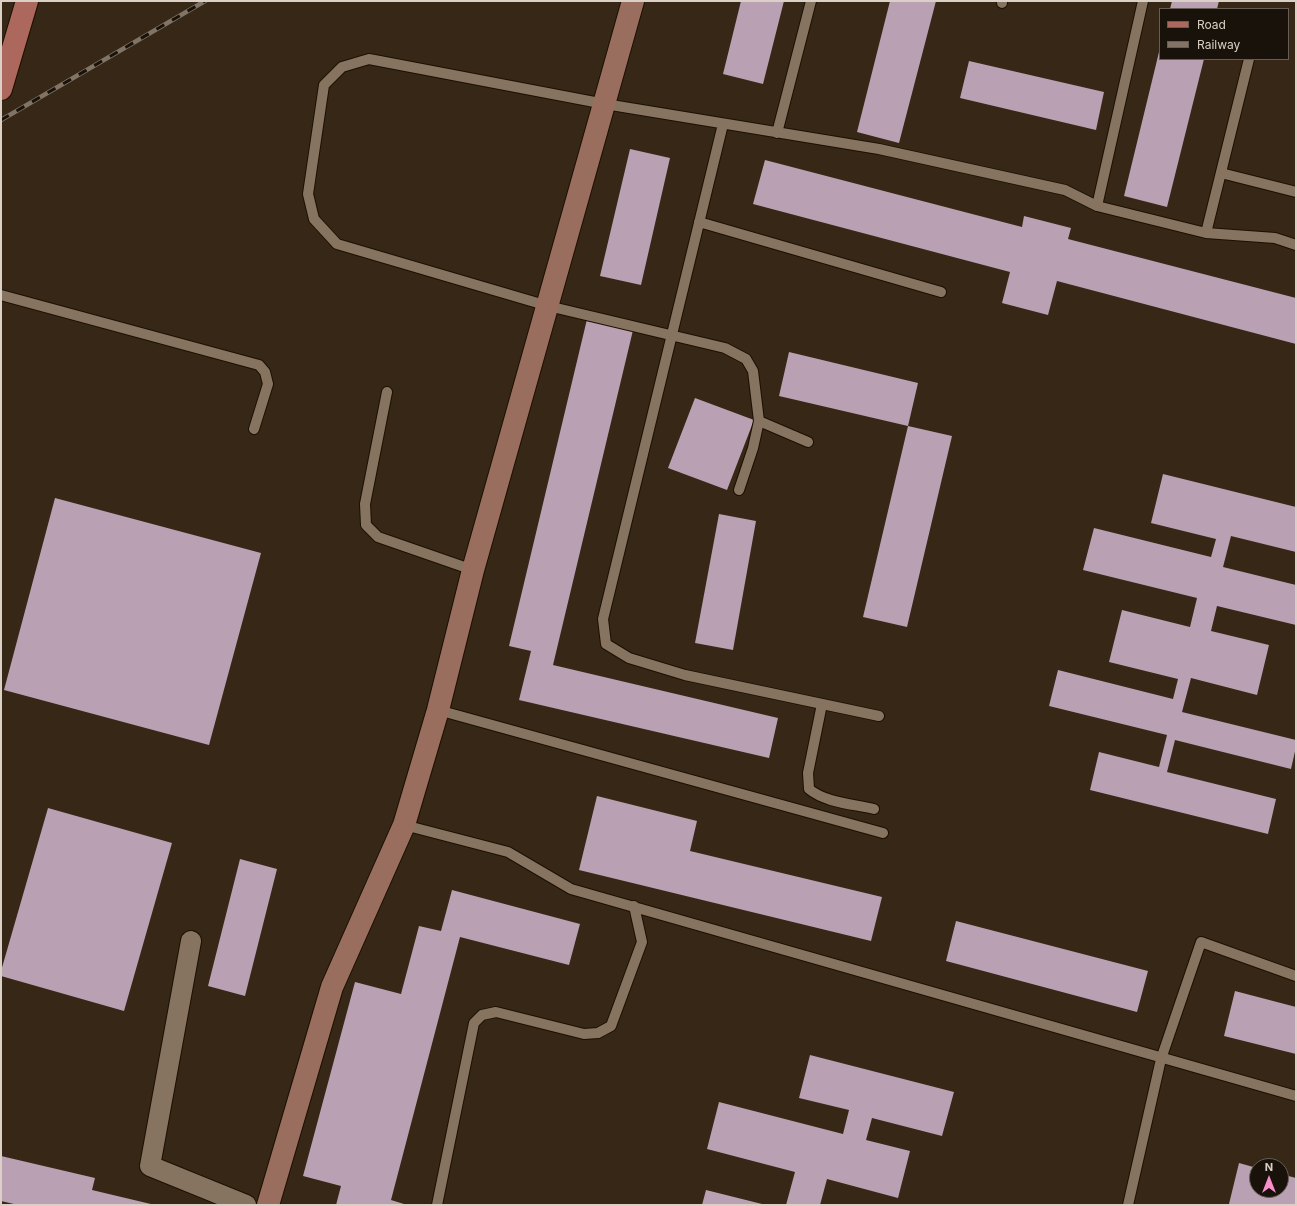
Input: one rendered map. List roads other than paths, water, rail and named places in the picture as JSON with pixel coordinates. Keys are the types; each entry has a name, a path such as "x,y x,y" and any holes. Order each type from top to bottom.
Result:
{"main road":[{"path":"1,89 27,1"}],"street":[{"path":"268,1205 332,987 404,824 438,710 473,570 606,104 633,1"},
{"path":"191,941 150,1166 246,1205"}],"lane":[{"path":"777,133 811,1"},
{"path":"1097,206 1143,1"},
{"path":"738,490 753,448 759,420 753,371 746,359 725,348 672,334 548,306 337,244 314,219 308,194 324,85 342,67 369,59 606,104 879,149 1065,190 1097,206 1206,233 1275,238 1296,245"},
{"path":"1206,233 1249,60"},
{"path":"723,124 603,619 606,644 629,658 685,675 879,716"},
{"path":"1221,173 1296,192"},
{"path":"699,222 941,292"},
{"path":"1,295 259,365 265,372 268,384 254,429"},
{"path":"387,392 365,504 366,525 378,537 473,570"},
{"path":"759,420 808,442"},
{"path":"822,704 808,773 809,789 827,799 874,809"},
{"path":"438,710 883,833"},
{"path":"404,824 508,852 572,889 1161,1059 1296,1096"},
{"path":"437,1205 474,1023 482,1015 496,1012 584,1034 598,1032 611,1026 642,942 634,906"},
{"path":"1128,1205 1161,1059 1201,942 1296,976"}],"railway":[{"path":"1,120 205,1"}]}
